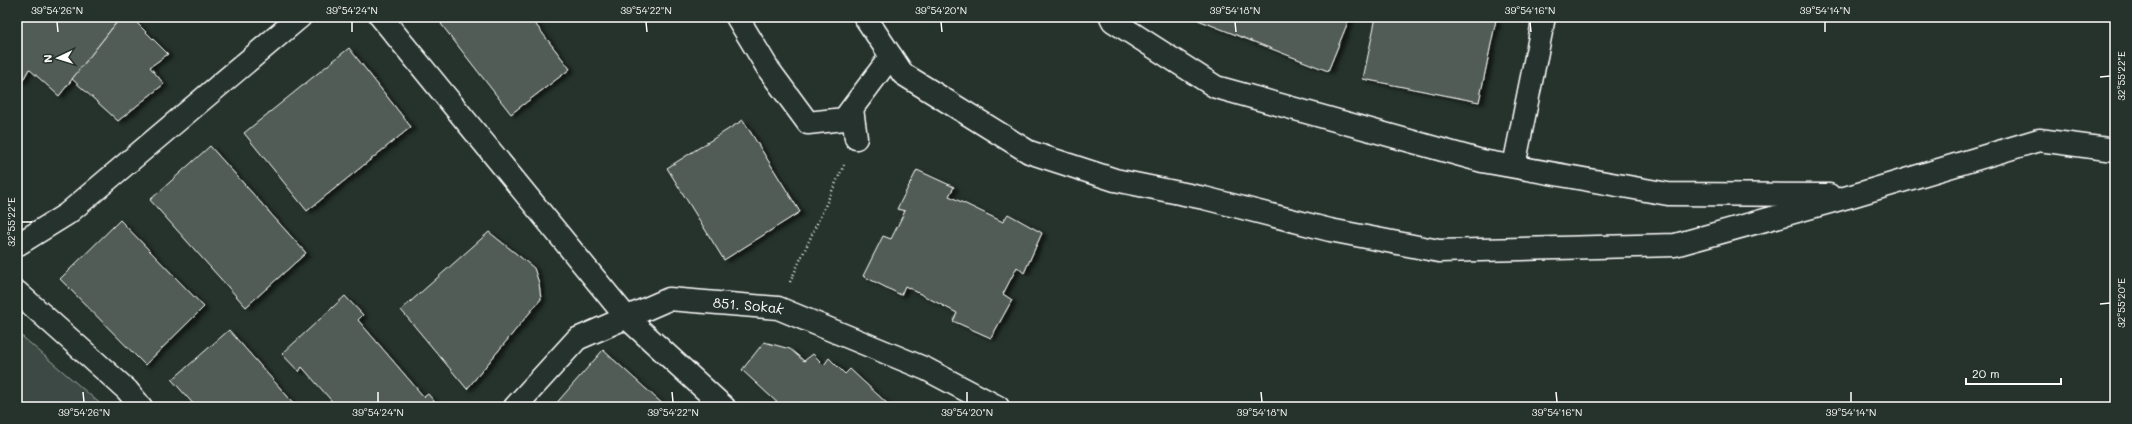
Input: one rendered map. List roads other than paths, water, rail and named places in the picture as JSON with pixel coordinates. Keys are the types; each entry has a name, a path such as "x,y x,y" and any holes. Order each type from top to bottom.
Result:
{"street":[{"path":"17,244 67,214 300,17"},
{"path":"381,17 627,318 724,407"},
{"path":"737,17 769,70 808,123 844,119 891,56"},
{"path":"865,17 903,74 1029,152 1115,180 1204,198 1330,230 1439,251 1675,245 1855,195 2039,140 2115,150"},
{"path":"1111,17 1113,21 1216,87 1482,161 1668,194 1855,195"},
{"path":"1514,166 1544,17"},
{"path":"852,109 856,138"},
{"path":"17,292 127,390 141,407"},
{"name":"851. Sokak","path":"515,407 577,339 669,299 778,308 926,369 998,407"}]}
